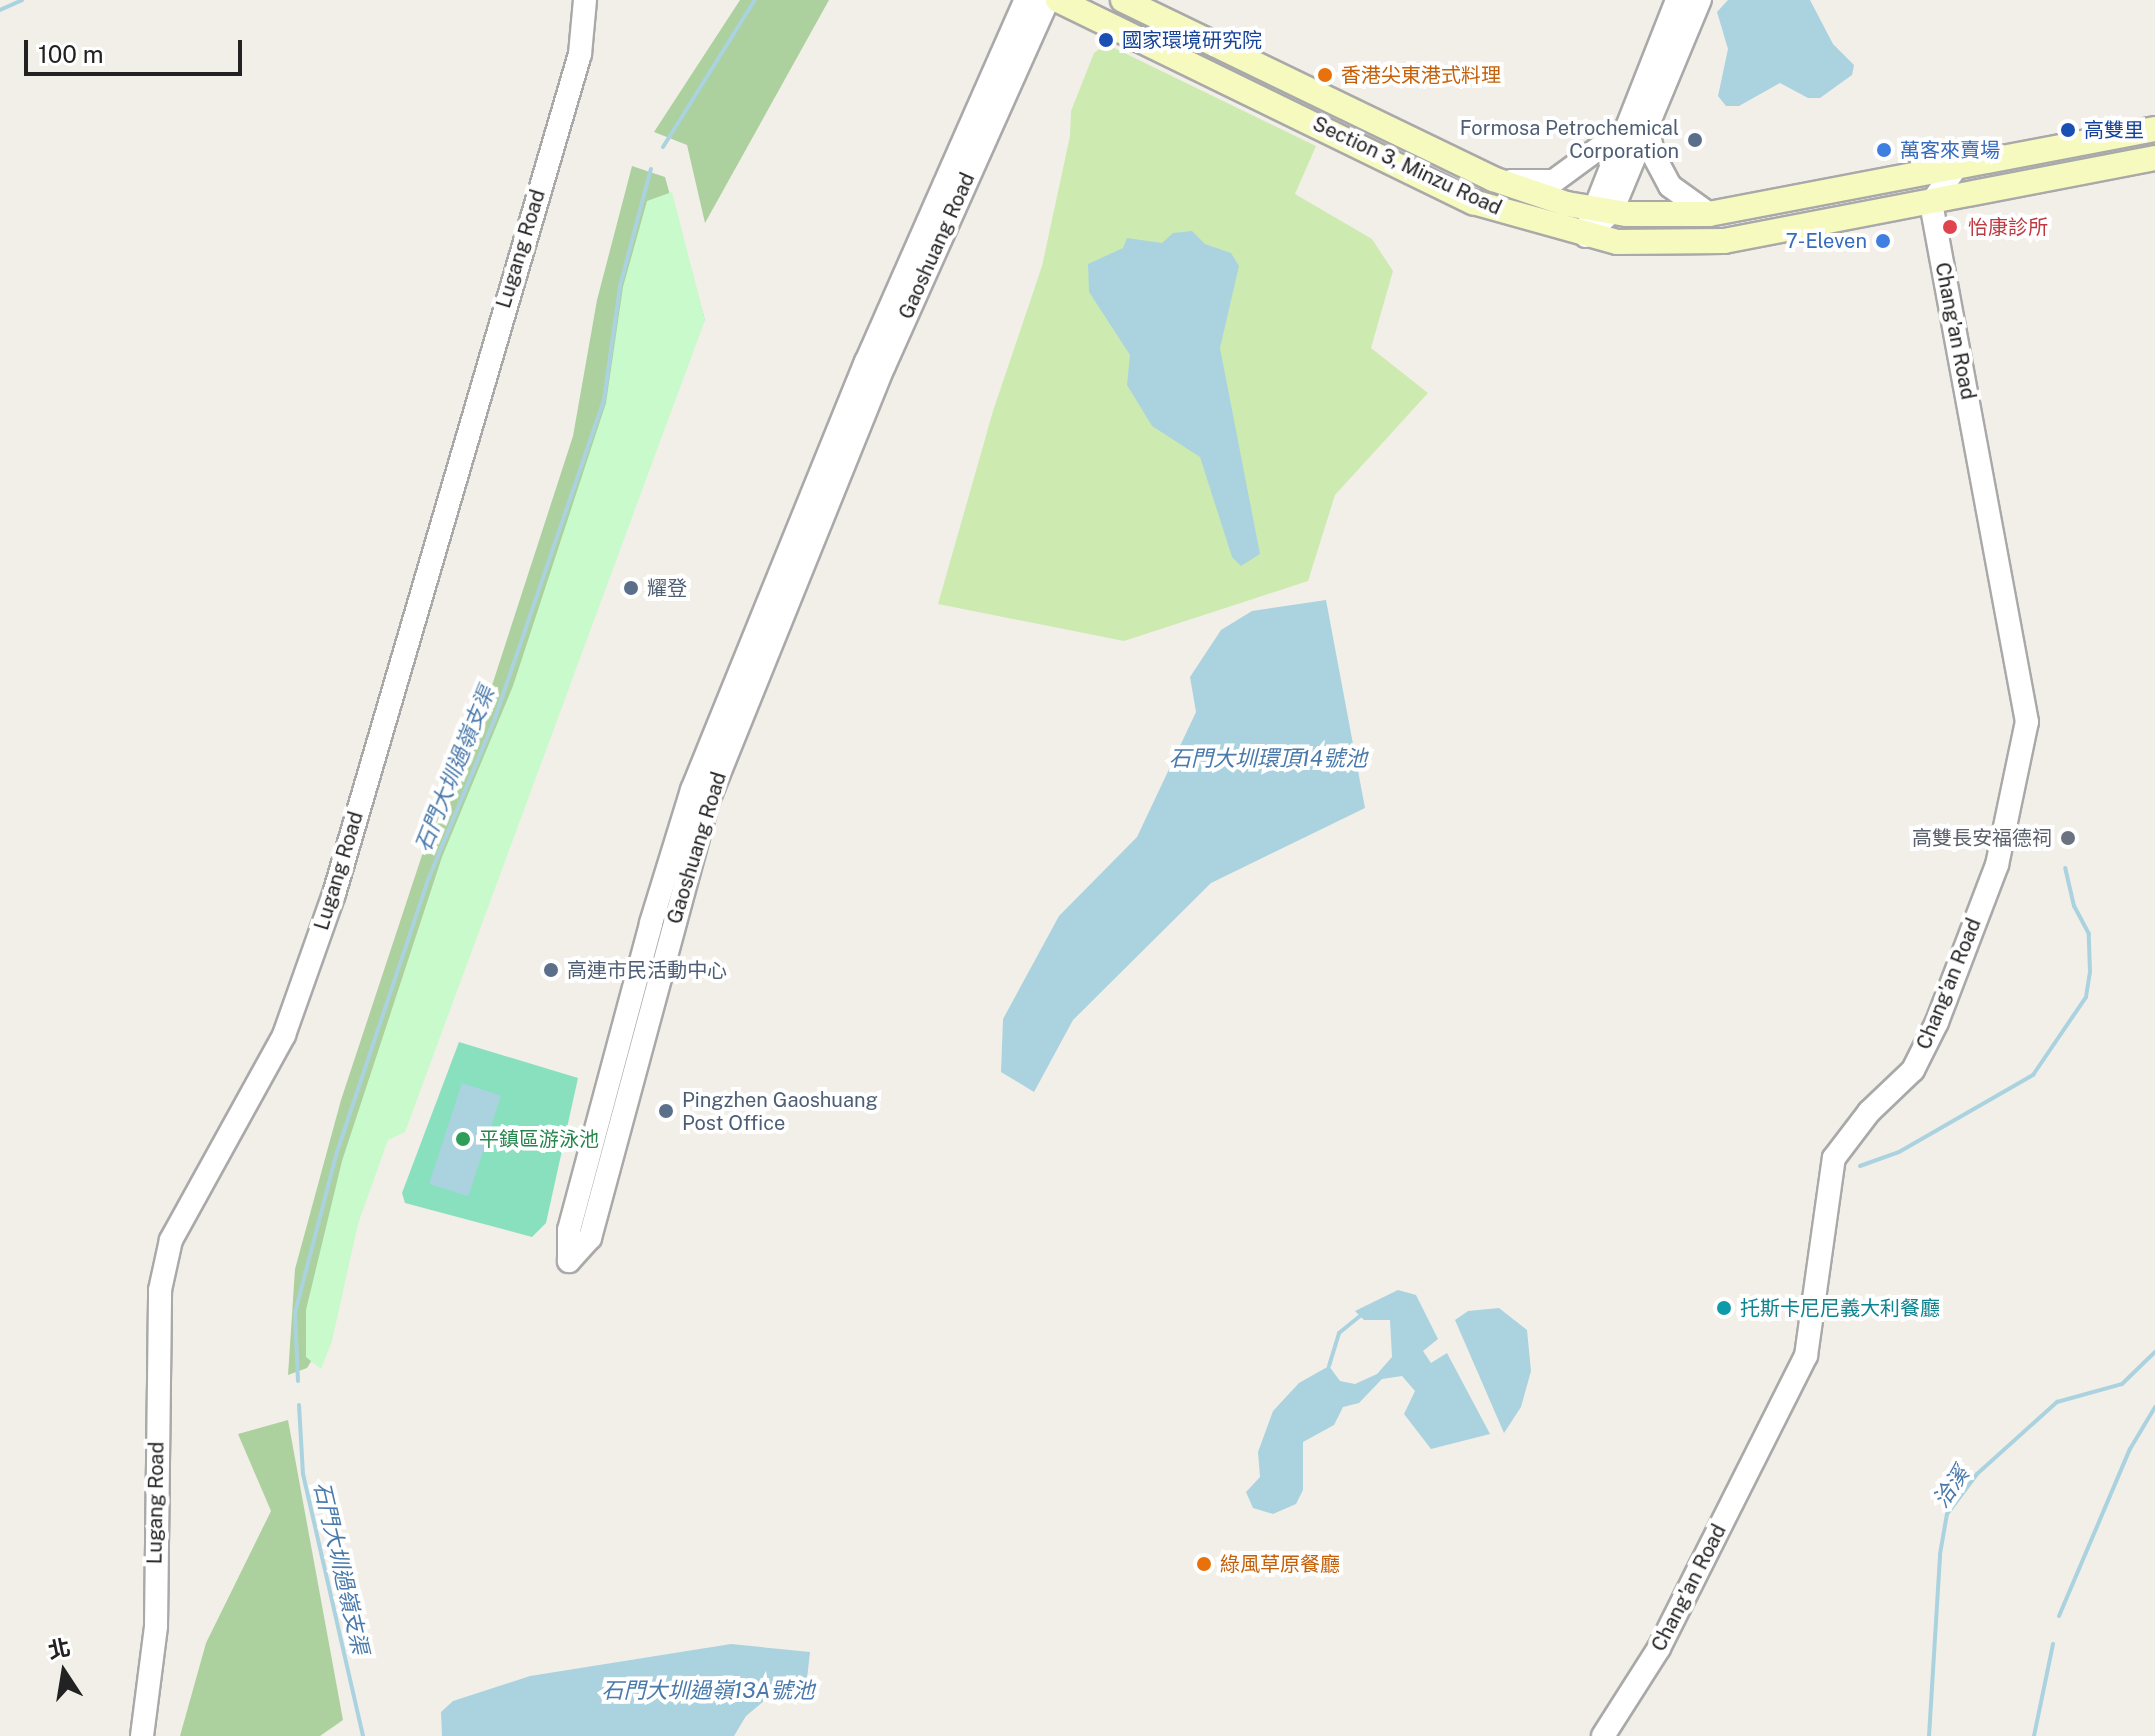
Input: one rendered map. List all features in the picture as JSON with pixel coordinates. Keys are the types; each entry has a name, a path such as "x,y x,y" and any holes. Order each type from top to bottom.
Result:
{"main road":[{"name":"Section 3, Minzu Road","path":"1058,0 1473,202 1586,236 1661,244 1724,241 2155,158"},
{"name":"Section 3, Minzu Road","path":"1123,0 1493,179 1602,209 1709,214 2155,129"}],"street":[{"name":"Lugang Road","path":"142,1736 156,1626 160,1290 171,1240 284,1035 334,894 580,54 585,0"},
{"name":"Gaoshuang Road","path":"1026,0 866,362 692,790 573,1215 569,1261 590,1238 708,801 884,366 1048,0"},
{"path":"1602,209 1622,131 1677,0"},
{"path":"1586,236 1646,120 1700,0"},
{"path":"1646,120 1653,154 1670,186 1709,214"},
{"path":"1493,179 1554,181 1622,131"},
{"path":"1931,203 1955,169"},
{"name":"Chang'an Road","path":"1603,1736 1659,1648 1806,1356 1834,1158 1869,1112 1913,1070 1937,1022 1997,865 2027,722 1931,203"}],"green space":[{"path":"740,0 829,0 705,223 687,145 654,132"},
{"path":"1106,44 1316,146 1295,194 1372,239 1393,271 1371,348 1428,393 1335,495 1308,581 1124,641 938,604 993,411 1042,266 1070,136 1071,111 1094,53"},
{"path":"632,166 665,177 705,320 657,366 378,1119 323,1342 307,1368 288,1375 295,1269 341,1100 428,837 484,710 573,436 597,300"},
{"path":"672,192 705,320 405,1132 388,1140 358,1224 332,1341 321,1369 306,1357 306,1310 342,1161 442,857 513,686 606,403 623,287 647,201"},
{"path":"459,1042 578,1078 546,1223 532,1237 405,1203 402,1193"},
{"path":"288,1420 343,1720 320,1736 180,1736 206,1643 271,1511 238,1434"}],"water":[{"path":"1728,0 1810,0 1833,44 1854,65 1852,75 1820,98 1808,98 1780,83 1739,106 1726,106 1718,96 1728,49 1717,12"},
{"path":"1192,231 1205,244 1231,253 1239,266 1220,348 1260,554 1241,566 1232,557 1200,457 1152,426 1127,385 1130,355 1089,292 1088,264 1123,248 1127,238 1162,243 1173,233"},
{"name":"石門大圳環頂14號池","path":"1326,600 1365,808 1211,883 1073,1020 1034,1092 1001,1072 1003,1019 1059,916 1137,837 1196,712 1190,677 1221,630 1252,611"},
{"name":"平鎮區游泳池","path":"462,1083 501,1096 468,1196 429,1184"},
{"path":"1398,1290 1416,1295 1438,1339 1423,1351 1431,1363 1447,1353 1490,1434 1431,1449 1404,1414 1415,1391 1402,1376 1382,1379 1359,1403 1343,1407 1334,1425 1303,1442 1303,1490 1296,1504 1273,1514 1253,1508 1246,1492 1260,1477 1258,1452 1273,1411 1299,1383 1329,1366 1340,1381 1355,1384 1377,1374 1392,1357 1390,1320 1364,1320 1355,1311"},
{"path":"1499,1308 1527,1330 1531,1371 1521,1407 1504,1433 1455,1320 1468,1311"},
{"name":"石門大圳過嶺13A號池","path":"731,1644 810,1652 806,1688 764,1701 746,1716 734,1736 442,1736 441,1712 453,1701 530,1676"}],"waterway":[{"name":"石門大圳過嶺支渠","path":"0,10 22,0"},
{"name":"石門大圳過嶺支渠","path":"663,147 755,0"},
{"name":"石門大圳過嶺支渠","path":"298,1381 295,1313 337,1152 428,880 494,721 604,399 620,286 651,169"},
{"path":"1860,1166 1899,1152 2033,1075 2086,997 2090,972 2089,934 2074,906 2065,868"},
{"path":"1329,1366 1339,1333 1360,1316"},
{"name":"洽溪","path":"1929,1736 1940,1554 1947,1514 1977,1474 2057,1402 2122,1384 2155,1352"},
{"name":"石門大圳過嶺支渠","path":"299,1405 303,1474 363,1736"},
{"name":"洽溪","path":"2059,1616 2130,1449 2155,1407"},
{"name":"洽溪","path":"2034,1736 2053,1644"}],"place":[{"name":"國家環境研究院","path":"1106,40"},
{"name":"香港尖東港式料理","path":"1325,75"},
{"name":"高雙里","path":"2068,130"},
{"name":"Formosa Petrochemical Corporation","path":"1695,140"},
{"name":"萬客來賣場","path":"1884,150"},
{"name":"怡康診所","path":"1950,227"},
{"name":"7-Eleven","path":"1883,241"},
{"name":"耀登","path":"631,588"},
{"name":"高雙長安福德祠","path":"2068,838"},
{"name":"高連市民活動中心","path":"551,970"},
{"name":"Pingzhen Gaoshuang Post Office","path":"666,1111"},
{"name":"平鎮區游泳池","path":"463,1139"},
{"name":"托斯卡尼尼義大利餐廳","path":"1724,1308"},
{"name":"綠風草原餐廳","path":"1204,1564"}]}
